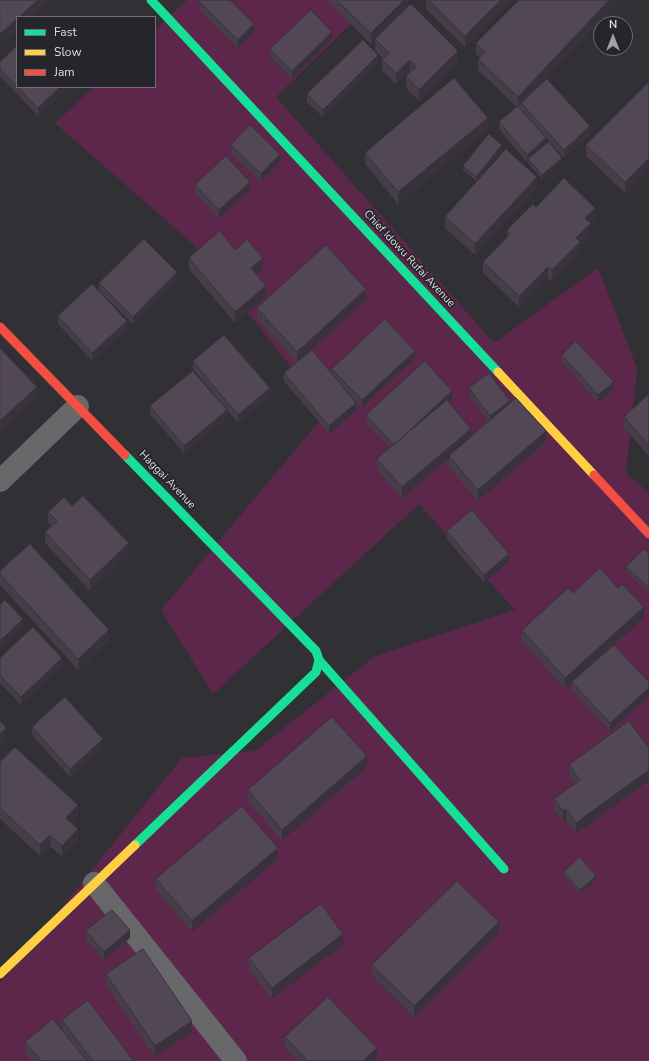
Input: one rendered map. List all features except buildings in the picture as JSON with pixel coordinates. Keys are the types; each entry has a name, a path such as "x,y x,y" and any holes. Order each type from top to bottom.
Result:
{"street":[{"name":"Chief Idowu Rufai Avenue","path":"151,0 649,534"},
{"name":"Haggai Avenue","path":"0,327 316,651 319,660"},
{"path":"0,481 78,406"},
{"path":"319,660 504,869"},
{"path":"0,974 316,672 319,660"},
{"path":"94,883 236,1061"}],"shaded area":[{"path":"187,0 336,0 357,18 276,97 494,343 598,268 637,368 626,473 649,493 649,1061 0,1061 0,983 182,758 255,751 375,656 515,610 419,504 213,694 161,610 327,412 193,244 55,123 93,88 156,88 156,29"}],"traffic: fast":[{"path":"151,0 498,372"},
{"path":"125,455 316,651 319,660 316,672 135,845"},
{"path":"319,660 504,869"}],"traffic: slow":[{"path":"498,372 594,475"},
{"path":"0,974 135,845"}],"traffic: jam":[{"path":"0,327 125,455"},
{"path":"594,475 649,534"}]}
